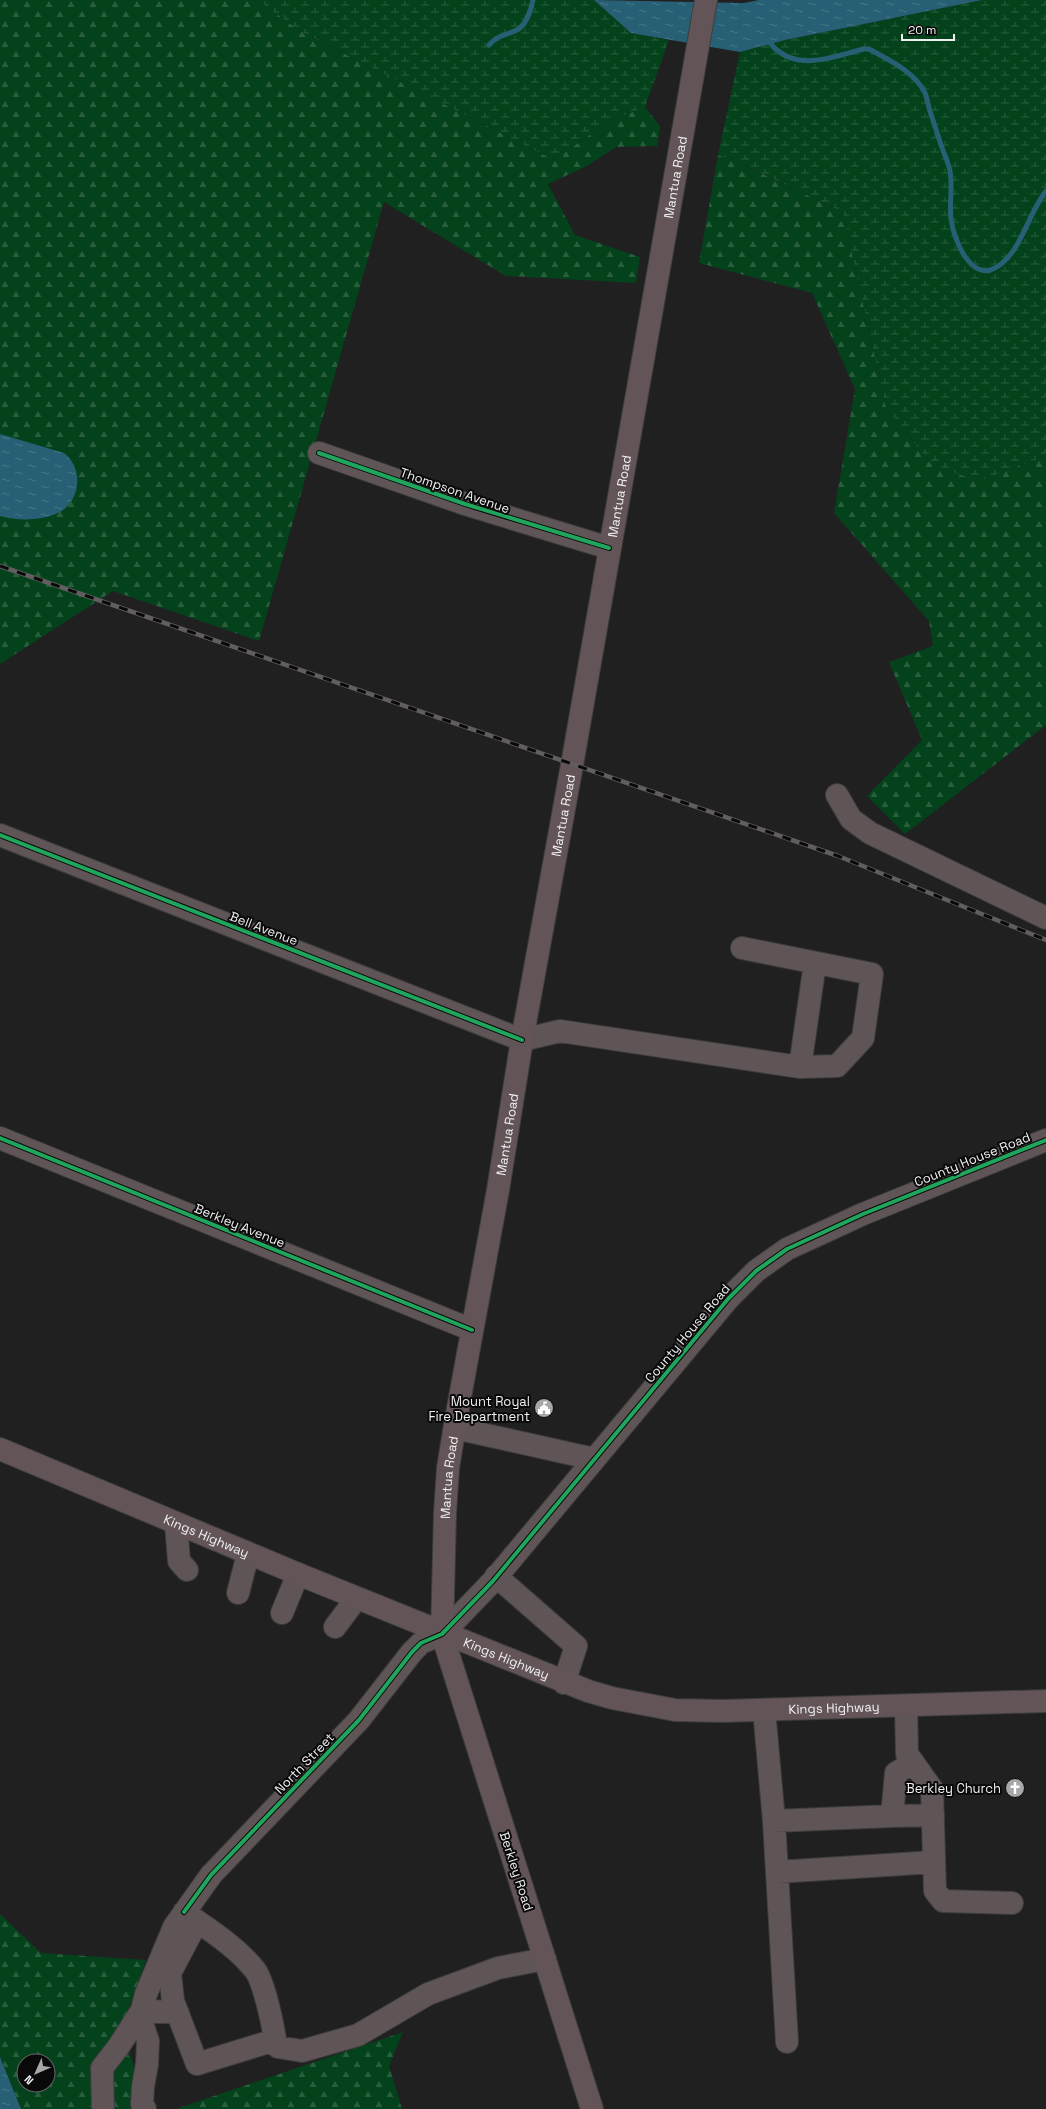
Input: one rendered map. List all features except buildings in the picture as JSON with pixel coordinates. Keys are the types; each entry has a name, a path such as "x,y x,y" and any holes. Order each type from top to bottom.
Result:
{"main road":[{"name":"Mantua Road","path":"442,1634 442,1580 448,1475 455,1428 706,0"},
{"name":"Kings Highway","path":"0,1449 176,1524 442,1634 564,1682 612,1698 676,1710 764,1710 1046,1701"},
{"name":"Berkley Road","path":"442,1634 592,2109"}],"street":[{"name":"Thompson Avenue","path":"319,453 465,504 609,548"},
{"path":"837,795 851,819 870,834 1046,918"},
{"name":"Bell Avenue","path":"0,836 522,1040"},
{"path":"522,1040 560,1031 800,1067 837,1066 863,1038 872,974 742,948"},
{"path":"800,1067 815,963"},
{"name":"Berkley Avenue","path":"0,1138 472,1330"},
{"name":"County House Road","path":"442,1634 496,1576 728,1299 756,1271 787,1250 863,1214 1046,1140"},
{"path":"455,1428 594,1459"},
{"path":"176,1524 179,1560 187,1570"},
{"path":"238,1593 248,1554"},
{"path":"282,1613 298,1574"},
{"path":"496,1576 576,1646 564,1682"},
{"path":"335,1627 356,1598"},
{"name":"North Street","path":"190,1917 211,1875 359,1720 412,1652 421,1643 442,1634"},
{"path":"906,1706 907,1754 932,1790 934,1891 943,1901 1012,1903"},
{"path":"764,1710 774,1820 787,2042"},
{"path":"892,1816 896,1773 913,1762"},
{"path":"774,1820 932,1815"},
{"path":"777,1872 934,1862"},
{"path":"145,2109 142,2104 142,2087 147,2064 148,2041 140,2017 146,1994 174,1927 190,1917"},
{"path":"190,1917 170,1973 174,2001 197,2064 274,2040"},
{"path":"190,1917 221,1938 256,1971 273,2020 274,2040 278,2047 302,2051 358,2035 428,1994 498,1968 545,1959"},
{"path":"142,2010 178,2013"},
{"path":"103,2109 102,2068 119,2046 142,2010"}],"green space":[{"path":"0,0 258,0 300,31 554,160 609,121 645,107 660,126 657,146 616,147 587,166 548,184 575,235 640,257 636,283 506,276 384,202 259,641 113,591 0,664"},
{"path":"258,0 594,0 631,33 669,40 645,107 609,121 554,160 300,31"},
{"path":"982,0 1046,0 1046,456 978,481 932,465 886,407 843,212 736,161 718,155 740,52 785,40"},
{"path":"718,155 736,161 843,212 886,407 932,465 978,480 1046,456 1046,725 905,834 867,796 922,740 889,662 933,646 929,621 834,513 855,389 812,293 699,263"},
{"path":"0,1914 41,1953 146,1960 127,2013 125,2038 147,2109 21,2109 0,2057"},
{"path":"403,2032 389,2066 402,2109 176,2109"}],"water":[{"path":"594,0 744,3 759,0 982,0 785,40 740,52 631,33"},
{"path":"0,434 64,453 70,459 75,467 77,484 75,493 66,508 51,516 36,519 14,519 0,516"},
{"path":"0,2057 21,2109 0,2109"}],"waterway":[{"path":"489,45 499,37 513,32 523,25 528,17 533,0"},
{"path":"767,39 777,50 788,57 800,60 825,59 869,49 901,67 915,79 925,93 949,167 951,177 950,207 952,227 964,256 978,269 986,271 995,268 1004,262 1018,243 1034,210 1046,191"}],"railway":[{"path":"0,566 838,856 1046,940"}],"cycle path":[{"path":"319,453 465,504 609,548"},
{"path":"0,835 522,1040"},
{"path":"0,1138 472,1330"},
{"path":"184,1912 211,1875 359,1720 412,1652 421,1643 442,1634 493,1581 728,1299 756,1271 787,1249 863,1214 1046,1140"}],"place":[{"name":"Mount Royal Fire Department","path":"544,1408"},
{"name":"Berkley Church","path":"1015,1788"}]}
